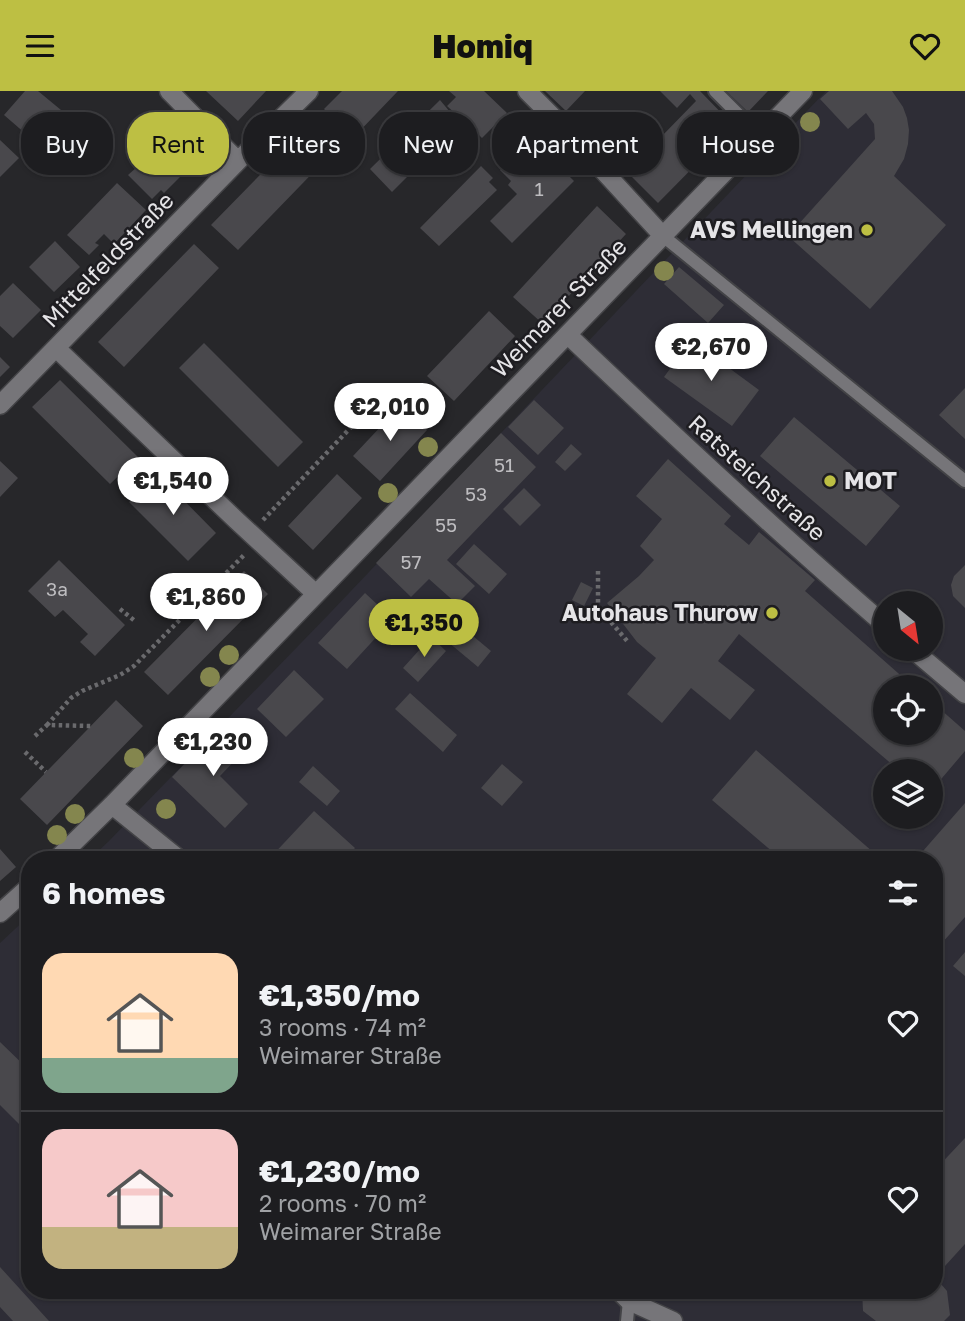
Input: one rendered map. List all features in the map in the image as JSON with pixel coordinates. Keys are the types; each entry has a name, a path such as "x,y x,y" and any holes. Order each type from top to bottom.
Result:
{"street":[{"path":"169,91 238,162"},
{"name":"Mittelfeldstraße","path":"0,405 309,91"},
{"path":"527,91 663,236"},
{"name":"Weimarer Straße","path":"783,112 803,91"},
{"name":"Weimarer Straße","path":"65,851 722,175"},
{"name":"Ratsteichstraße","path":"568,335 873,615"},
{"path":"56,348 316,594"},
{"path":"926,661 965,694"},
{"path":"112,805 169,851"},
{"path":"0,913 21,893"},
{"path":"630,1299 673,1321"}],"lane":[{"path":"715,91 736,112"},
{"path":"663,236 965,481"},
{"path":"624,1299 627,1321"}],"path":[{"path":"250,533 373,404"},
{"path":"35,736 71,698 134,666 238,561"},
{"path":"598,571 598,607 628,642"},
{"path":"120,609 135,621"},
{"path":"47,725 91,726"},
{"path":"25,752 46,772"}],"shaded area":[{"path":"826,91 965,91 965,1321 0,1321 0,943 21,923 21,1299 943,1299 943,851 98,851 331,612 746,175 799,175 799,119"}],"building":[{"path":"25,91 38,91 61,110 21,112 21,130 4,115"},
{"path":"206,91 266,91 246,112 243,112 238,121"},
{"path":"342,91 398,91 365,125 365,112 327,112 324,109"},
{"path":"449,91 484,91 506,112 492,112 492,128 482,138 478,134 478,112 453,112 447,106 456,97"},
{"path":"545,91 585,91 566,111"},
{"path":"660,91 700,91 720,112 685,112 696,101 690,94 677,108"},
{"path":"726,91 768,91 748,112"},
{"name":"AVS Mellingen","path":"829,91 892,91 903,107 909,130 904,159 894,176 946,225 870,309 788,236 875,139 874,124 866,113 848,129 820,99"},
{"path":"440,100 450,112 428,112"},
{"path":"677,121 677,175 686,175 658,203 630,175 663,175 663,135"},
{"path":"0,140 19,158 0,177"},
{"path":"379,160 379,175 409,175 392,192 370,169"},
{"path":"481,166 493,178 489,182 497,190 439,246 420,228 472,175 478,175"},
{"path":"128,175 182,175 164,193 161,190 152,199"},
{"path":"260,175 311,175 238,250 211,225"},
{"path":"505,175 568,175 574,181 512,243 490,221 517,194 508,185 511,181"},
{"path":"117,183 146,210 114,244 104,234 95,243 99,245 89,255 67,235"},
{"path":"597,206 626,234 543,324 513,297"},
{"path":"55,241 80,267 54,292 29,267"},
{"path":"194,244 219,268 124,367 98,342"},
{"path":"679,267 724,305 708,323 664,284"},
{"path":"13,283 41,310 13,338 0,326 0,296"},
{"path":"489,311 515,336 454,401 427,376"},
{"path":"691,340 759,390 732,426 664,377"},
{"path":"204,343 303,442 278,467 179,368"},
{"path":"0,357 10,367 0,377"},
{"path":"60,380 138,457 110,484 32,407"},
{"path":"965,388 965,439 939,415"},
{"path":"534,400 564,428 538,455 508,427"},
{"path":"401,405 427,430 380,481 353,456"},
{"name":"MOT","path":"794,417 900,506 866,546 760,456"},
{"path":"501,433 536,467 447,560 475,586 457,604 429,579 411,597 376,563"},
{"path":"571,444 582,454 565,471 555,462"},
{"name":"Autohaus Thurow","path":"668,459 731,516 724,524 749,545 759,532 815,580 805,591 873,651 873,661 884,661 900,675 873,675 873,745 943,745 943,712 965,731 965,751 943,777 943,759 886,759 739,634 718,661 755,690 730,720 691,688 662,723 627,694 656,658 637,642 607,603 654,560 640,546 662,519 636,496"},
{"path":"0,461 18,478 0,497"},
{"path":"158,474 216,533 188,561 129,502"},
{"path":"337,474 362,498 313,550 288,526"},
{"path":"524,488 541,505 520,526 503,509"},
{"path":"474,544 507,574 489,594 456,564"},
{"path":"59,560 125,625 95,656 80,642 88,634 63,610 55,617 28,591"},
{"path":"965,565 965,608 953,596 951,585 954,576"},
{"path":"244,571 268,594 168,695 144,672"},
{"path":"581,582 593,588 584,606 572,600"},
{"path":"365,593 393,619 347,669 318,643"},
{"path":"449,616 491,651 478,667 436,632"},
{"path":"431,637 446,651 418,682 403,668"},
{"path":"294,670 324,699 286,737 257,709"},
{"path":"410,693 457,735 443,752 395,709"},
{"path":"116,700 143,726 47,825 20,799"},
{"path":"220,727 244,751 220,776 248,804 225,828 172,777"},
{"path":"756,750 872,851 772,851 712,800"},
{"path":"502,764 523,782 502,806 481,788"},
{"path":"313,766 340,791 327,806 299,782"},
{"path":"965,803 965,917 943,942 943,851 923,851"},
{"path":"314,811 355,848 352,851 276,851"},
{"path":"0,849 16,867 0,881"},
{"path":"965,952 965,976 953,966"},
{"path":"0,1042 21,1062 21,1126 0,1105"},
{"path":"965,1138 965,1244 943,1268 943,1161"},
{"path":"0,1267 21,1290 21,1299 29,1299 49,1321 13,1321 0,1307"},
{"path":"943,1286 947,1291 950,1315 944,1321 876,1321 863,1311 862,1299 943,1299"}],"place":[{"name":"AVS Mellingen","path":"867,230"},
{"name":"MOT","path":"830,481"},
{"name":"Autohaus Thurow","path":"772,613"}]}
